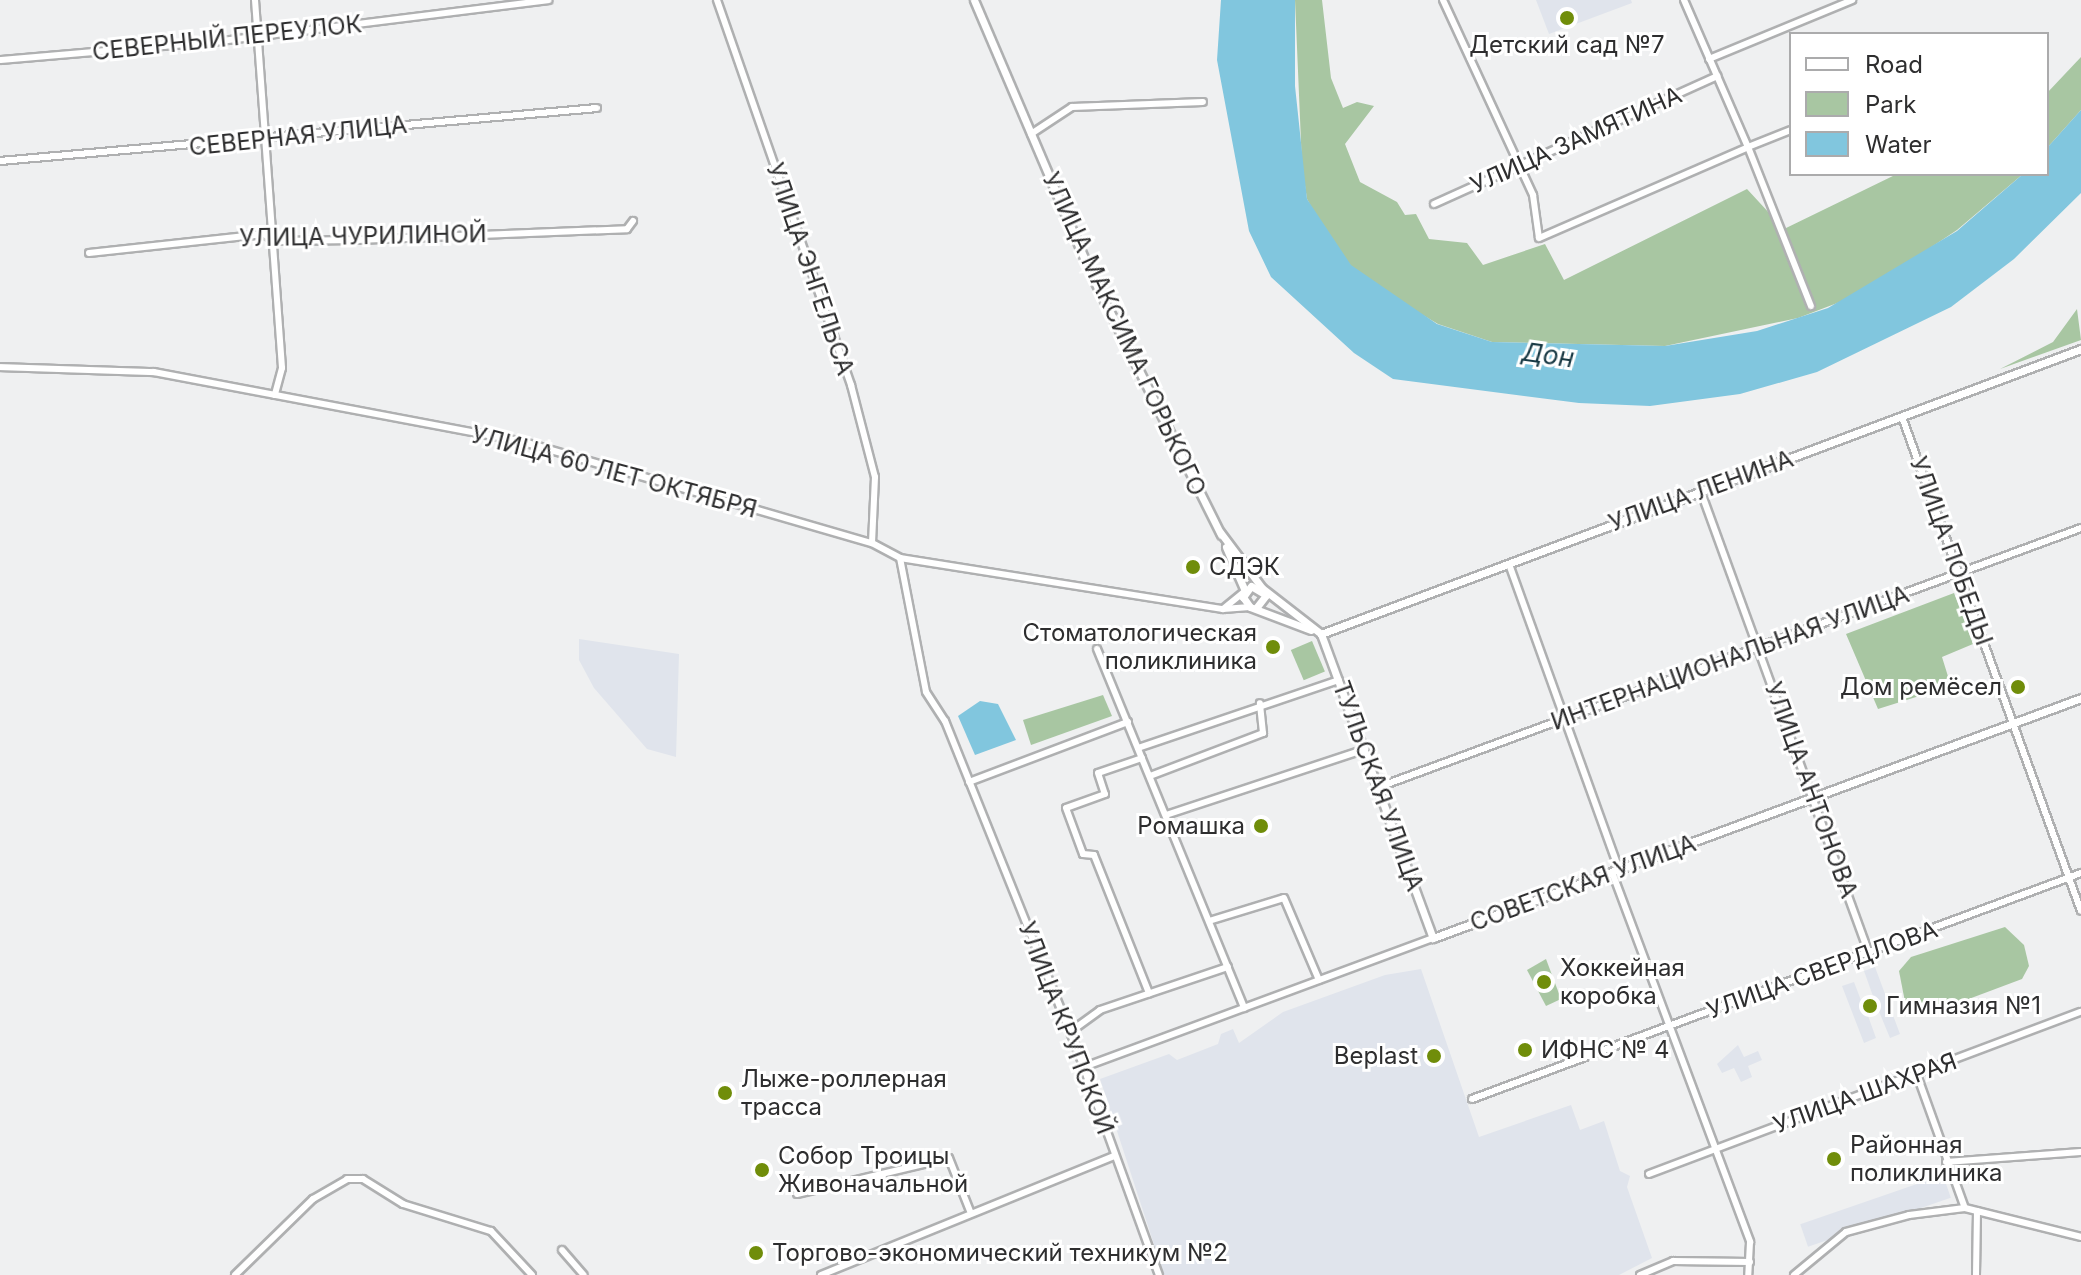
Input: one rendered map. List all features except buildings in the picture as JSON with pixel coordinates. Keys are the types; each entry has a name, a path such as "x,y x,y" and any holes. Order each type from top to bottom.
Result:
{"main road":[{"name":"УЛИЦА МАКСИМА ГОРЬКОГО","path":"974,0 1160,420 1220,532 1253,607"},
{"name":"УЛИЦА ЛЕНИНА","path":"1321,634 2081,349"},
{"name":"УЛИЦА МАКСИМА ГОРЬКОГО","path":"1220,532 1262,588"},
{"path":"1245,591 1262,588 1265,599 1253,607"},
{"name":"ТУЛЬСКАЯ УЛИЦА","path":"1262,588 1321,634 1433,938"},
{"path":"1253,607 1321,634"},
{"name":"СОВЕТСКАЯ УЛИЦА","path":"1433,938 2081,698"}],"street":[{"path":"255,0 282,368 275,395"},
{"name":"СЕВЕРНЫЙ ПЕРЕУЛОК","path":"0,60 257,35 548,0"},
{"name":"УЛИЦА ЭНГЕЛЬСА","path":"717,0 851,385 875,477 872,543"},
{"path":"1443,0 1533,195 1539,238 1789,131"},
{"path":"1684,0 1748,147 1811,306"},
{"path":"1709,59 1852,0"},
{"name":"УЛИЦА ЗАМЯТИНА","path":"1434,204 1717,76"},
{"path":"1031,134 1072,107 1203,102"},
{"name":"СЕВЕРНАЯ УЛИЦА","path":"0,161 265,141 597,108"},
{"name":"УЛИЦА ЧУРИЛИНОЙ","path":"89,253 270,237 627,229 633,221"},
{"name":"УЛИЦА 60 ЛЕТ ОКТЯБРЯ","path":"0,367 154,372 520,441 872,543 900,558 1223,609 1253,607"},
{"name":"УЛИЦА ПОБЕДЫ","path":"1902,417 2081,911"},
{"name":"УЛИЦА АНТОНОВА","path":"1701,492 1815,796 1869,954"},
{"name":"ИНТЕРНАЦИОНАЛЬНАЯ УЛИЦА","path":"1379,787 2081,528"},
{"name":"УЛИЦА КРУПСКОЙ","path":"900,558 926,692 945,721 1084,1067 1159,1275"},
{"path":"1509,564 1669,1024 1750,1242 1748,1275"},
{"path":"1223,609 1245,591"},
{"path":"1097,649 1244,1008"},
{"path":"1138,748 1260,703 1340,680"},
{"path":"1150,776 1263,733 1260,703"},
{"path":"969,782 1128,722"},
{"path":"1166,815 1365,749"},
{"path":"1142,758 1098,773 1105,794 1066,808 1083,854 1094,855 1149,993"},
{"name":"УЛИЦА СВЕРДЛОВА","path":"1472,1099 2081,873"},
{"path":"1209,921 1284,898 1319,980"},
{"name":"СОВЕТСКАЯ УЛИЦА","path":"1084,1067 1433,938"},
{"path":"1070,1032 1100,1010 1228,967"},
{"name":"УЛИЦА ШАХРАЯ","path":"1649,1174 2081,1012"},
{"path":"1917,1075 1965,1208"},
{"path":"1946,1162 2081,1152"},
{"path":"821,1275 970,1211 1114,1156"},
{"path":"797,1194 949,1158 970,1211"},
{"path":"235,1275 313,1199 347,1179 363,1179 403,1204 491,1231 532,1275"},
{"path":"1794,1275 1846,1232 1869,1223 1965,1208 2081,1237"},
{"path":"1976,1275 1977,1211"},
{"path":"562,1250 584,1275"},
{"path":"1640,1275 1673,1261 1750,1262"}],"shaded area":[{"name":"Детский сад №7","path":"1536,0 1631,0 1632,3 1549,34"},
{"path":"579,639 679,654 676,757 647,749 594,688 579,660"},
{"name":"Гимназия №1","path":"1875,967 1900,1034 1890,1038 1878,1009 1867,1013 1876,1038 1864,1043 1842,986 1854,982 1862,1003 1874,999 1864,971"},
{"path":"1421,969 1479,1137 1571,1105 1580,1130 1604,1121 1620,1171 1630,1176 1627,1187 1652,1258 1619,1275 1164,1275 1100,1079 1169,1054 1177,1060 1218,1044 1221,1034 1233,1029 1239,1043 1283,1012 1385,975"},
{"path":"1738,1045 1744,1057 1758,1051 1762,1060 1748,1066 1752,1077 1741,1082 1734,1068 1722,1073 1717,1064"},
{"path":"1943,1175 1951,1198 1808,1247 1800,1224"}],"green space":[{"path":"1295,0 1322,0 1331,78 1343,108 1357,102 1374,106 1345,144 1360,182 1397,202 1405,215 1416,214 1429,239 1467,243 1483,265 1545,244 1564,280 1747,189 1784,229 1893,176 2021,176 1957,230 1853,297 1798,318 1665,346 1492,342 1438,324 1394,298 1351,266 1323,228 1307,199 1302,166"},
{"path":"2081,57 2081,110 2049,146 2049,91"},
{"path":"2077,309 2081,340 2000,369 2053,342"},
{"path":"1954,593 1973,644 1942,657 1951,686 1878,709 1846,634"},
{"path":"1312,641 1325,671 1304,680 1291,650"},
{"path":"1103,695 1112,716 1031,745 1023,720"},
{"path":"2005,927 2024,945 2029,966 2022,979 1926,1015 1906,1007 1899,971 1911,957"},
{"name":"Хоккейная коробка","path":"1546,959 1561,999 1546,1006 1527,970"}],"water":[{"name":"Дон","path":"1221,0 1295,0 1295,86 1307,199 1351,265 1437,324 1492,342 1665,346 1757,331 1828,308 1957,231 2021,176 2049,176 2049,146 2081,110 2081,193 2014,259 1951,307 1817,372 1740,394 1650,406 1579,403 1393,379 1354,353 1271,277 1249,231 1217,60"},
{"path":"980,701 998,704 1016,740 975,755 958,716"}],"place":[{"name":"Детский сад №7","path":"1567,18"},
{"name":"СДЭК","path":"1193,567"},
{"name":"Стоматологическая поликлиника","path":"1273,647"},
{"name":"Дом ремёсел","path":"2018,687"},
{"name":"Ромашка","path":"1261,826"},
{"name":"Хоккейная коробка","path":"1544,982"},
{"name":"Гимназия №1","path":"1870,1006"},
{"name":"ИФНС № 4","path":"1525,1050"},
{"name":"Beplast","path":"1434,1056"},
{"name":"Лыже-роллерная трасса","path":"725,1093"},
{"name":"Районная поликлиника","path":"1834,1159"},
{"name":"Собор Троицы Живоначальной","path":"762,1170"},
{"name":"Торгово-экономический техникум №2","path":"756,1253"}]}
